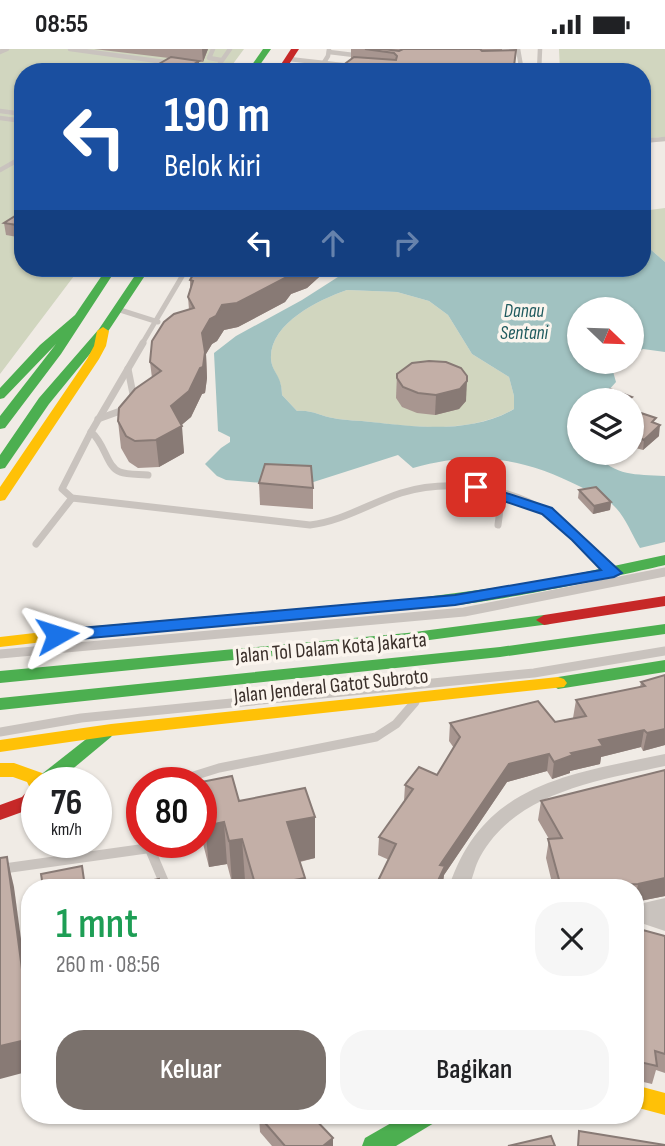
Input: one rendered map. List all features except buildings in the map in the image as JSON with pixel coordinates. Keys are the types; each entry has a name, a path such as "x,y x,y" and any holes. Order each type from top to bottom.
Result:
{"main road":[{"path":"0,425 107,277"},
{"path":"0,465 44,401 103,331 139,277"},
{"path":"0,395 44,348 78,319"},
{"path":"0,497 93,359 100,346 103,331"},
{"path":"0,642 95,631 455,600 614,573 665,560"},
{"path":"630,607 665,594"},
{"name":"Jalan Tol Dalam Kota Jakarta","path":"0,677 520,625 665,601"},
{"name":"Jalan Tol Dalam Kota Jakarta","path":"0,704 152,686 485,655 665,629"},
{"path":"0,633 95,631"},
{"name":"Jalan Jenderal Gatot Subroto","path":"0,746 111,730 601,678 665,666"},
{"path":"62,767 90,743 111,730"},
{"path":"0,770 21,773"},
{"path":"0,813 21,805"},
{"path":"644,1098 665,1104"},
{"path":"374,1146 411,1124"}],"street":[{"path":"461,879 481,836 507,812 533,796 567,783 665,760"},
{"path":"644,911 665,906"},
{"path":"644,916 665,923"}],"lane":[{"path":"0,52 7,49"},
{"path":"70,49 174,63"},
{"path":"213,49 209,58 221,60"},
{"path":"219,63 230,49"},
{"path":"517,60 518,49"},
{"path":"325,62 329,50 374,57"},
{"path":"288,60 331,63"},
{"path":"509,61 517,60"},
{"path":"517,60 520,63"},
{"path":"0,118 14,120"},
{"path":"182,277 98,419 62,489 72,498 310,525 326,524 401,493 426,488 476,487 547,511 614,573"},
{"path":"117,309 166,323"},
{"path":"142,345 151,341"},
{"path":"98,419 124,410 132,404 134,399 128,369"},
{"path":"91,432 101,440 111,467 119,472 148,475"},
{"path":"498,525 502,494"},
{"path":"36,544 72,498"},
{"path":"0,654 106,642 437,616 538,600 665,572"},
{"path":"0,732 81,718 534,673 665,651"},
{"path":"217,769 376,737 396,724 418,698"},
{"path":"0,869 126,849"},
{"path":"154,858 163,879"}],"green space":[{"path":"0,49 244,49 234,63 14,63 14,277 73,277 0,374"},
{"path":"559,49 665,49 665,137 651,138 651,63 560,63"},
{"path":"665,208 665,262 651,250 651,210"},
{"path":"347,290 397,292 429,301 448,315 472,354 509,377 514,409 480,422 444,427 343,420 297,411 282,395 271,359 273,346 278,335 297,315"}],"water":[{"name":"Danau Sentani","path":"651,250 665,262 665,352 644,349 644,297 567,297 567,375 614,375 616,382 611,388 567,388 567,465 608,465 626,473 665,476 665,542 640,548 622,515 599,495 540,469 499,460 458,459 413,468 398,455 301,486 226,480 217,476 205,464 230,442 230,437 218,431 214,353 236,336 338,277 651,277","holes":["347,290 397,292 429,301 448,315 472,354 509,377 514,409 497,417 462,425 407,426 343,420 297,411 282,395 271,359 273,346 287,324 323,300"]}],"traffic: fast":[{"path":"257,63 267,49"},
{"path":"0,425 57,351 106,277"},
{"path":"0,465 44,401 103,331 139,277"},
{"path":"0,395 44,348 78,318"},
{"path":"411,604 539,587 665,560"},
{"path":"0,677 407,638 544,620"},
{"path":"0,704 500,652 665,629"},
{"path":"558,683 665,666"},
{"path":"63,767 105,733"},
{"path":"374,1146 411,1124"}],"traffic: slow":[{"path":"0,497 93,359 100,346 103,331"},
{"path":"0,642 95,631 411,604"},
{"path":"0,746 111,730 558,683"},
{"path":"0,770 21,773"},
{"path":"644,1098 665,1104"}],"traffic: jam":[{"path":"286,63 295,49"},
{"path":"544,620 665,601"},
{"path":"0,813 21,805"}],"route":[{"path":"57,635 455,600 614,573 547,511 476,487"}]}
